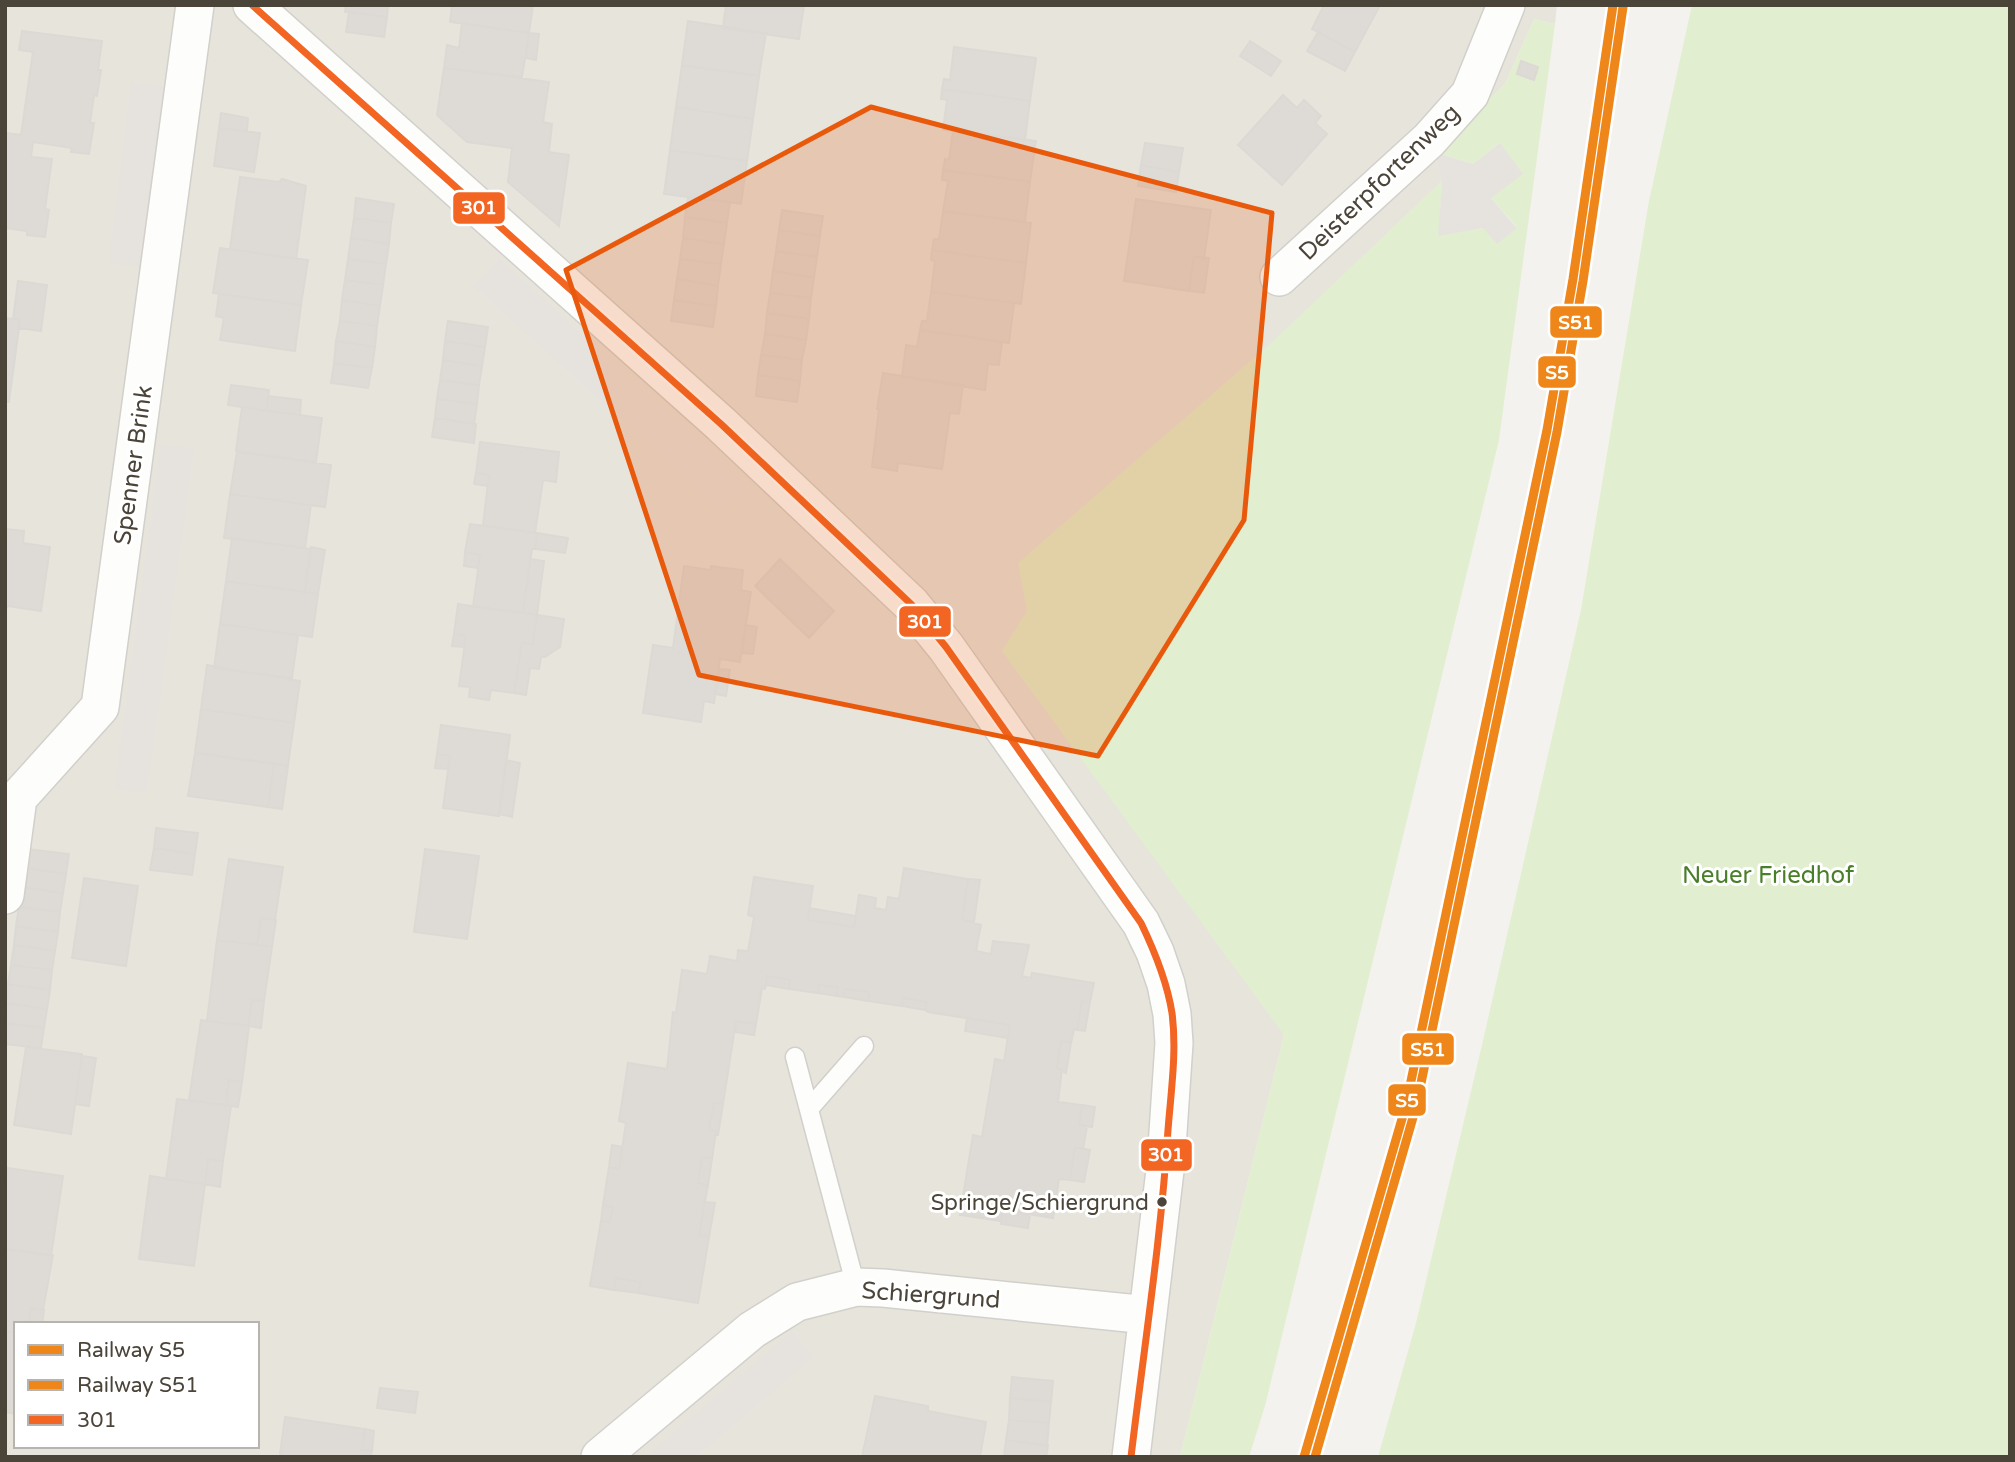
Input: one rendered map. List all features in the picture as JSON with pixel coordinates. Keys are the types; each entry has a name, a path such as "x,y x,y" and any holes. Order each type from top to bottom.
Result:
{"street":[{"name":"Spenner Brink","path":"5,895 18,798 100,707 195,5"},
{"path":"251,5 710,414 911,604 946,647 1141,923 1155,952 1168,994 1174,1044 1166,1162 1131,1457"},
{"name":"Deisterpfortenweg","path":"1279,277 1429,140 1470,94 1506,5"},
{"name":"Schiergrund","path":"600,1457 752,1330 797,1302 856,1287 1149,1315"}],"lane":[{"path":"809,1109 864,1046"},
{"path":"795,1057 856,1287"}],"highlighted area":[{"path":"871,107 1272,213 1244,520 1098,756 699,675 566,270"}],"shaded area":[{"path":"5,5 1557,5 1555,24 1534,19 1505,84 1434,152 1442,181 1272,343 1284,1035 1180,1457 5,1457"},
{"path":"131,82 164,86 142,267 109,263"},
{"path":"1500,143 1523,174 1491,198 1517,228 1497,244 1483,228 1438,236 1442,181 1434,152 1473,164"},
{"path":"499,259 744,482 719,508 474,286"},
{"path":"161,444 194,449 147,793 114,789"},
{"path":"792,1331 814,1357 696,1457 645,1457"}],"green space":[{"name":"Neuer Friedhof","path":"1692,5 2010,5 2010,1457 1378,1457 1416,1323 1581,610 1649,201"},
{"path":"1534,19 1555,24 1499,440 1265,1406 1249,1457 1180,1457 1284,1035 1002,651 1027,611 1018,563 1271,343 1442,181 1439,235 1483,228 1517,227 1491,198 1500,143 1473,164 1434,152 1505,84"}],"building":[{"path":"346,5 388,5 387,17 345,12"},
{"path":"452,5 533,5 529,33 450,22"},
{"path":"726,5 804,5 799,39 723,28"},
{"path":"1324,5 1380,5 1355,52 1312,29"},
{"path":"349,12 387,17 384,37 346,32"},
{"path":"688,21 766,33 759,76 682,65"},
{"path":"462,23 529,33 522,77 444,68 447,45 459,48"},
{"path":"22,31 102,41 98,70 101,70 90,123 94,123 89,154 71,152 72,148 33,142 31,157 52,159 45,209 49,210 45,237 5,228 5,133 21,135 33,52 19,50"},
{"path":"1318,32 1355,52 1345,71 1307,51"},
{"path":"529,33 539,34 536,60 526,58"},
{"path":"1250,41 1281,61 1271,76 1240,56"},
{"path":"954,47 1036,58 1030,101 942,89 944,79 950,80"},
{"path":"1521,61 1538,67 1534,80 1517,74"},
{"path":"682,65 759,76 753,119 676,107"},
{"path":"444,68 549,82 543,122 552,124 549,152 569,155 559,226 508,182 512,148 467,142 437,115"},
{"path":"942,89 1030,101 1025,140 943,130 947,100 941,99"},
{"path":"1283,95 1297,108 1304,100 1321,116 1315,123 1327,134 1282,185 1238,145"},
{"path":"676,107 753,119 747,161 670,150"},
{"path":"221,113 248,118 247,131 219,128"},
{"path":"219,128 260,133 254,172 214,166"},
{"path":"953,130 1036,141 1030,182 943,170 945,159 949,160"},
{"path":"1145,143 1183,148 1179,172 1141,165"},
{"path":"670,150 747,161 741,204 664,194"},
{"path":"1141,165 1179,172 1176,192 1138,186"},
{"path":"943,170 1030,182 1025,222 943,211 948,181 942,180"},
{"path":"240,177 279,182 282,179 306,186 296,259 230,249"},
{"path":"688,197 730,202 727,223 685,217"},
{"path":"356,198 394,204 391,223 354,218"},
{"path":"1136,199 1211,210 1204,259 1194,257 1189,291 1124,281"},
{"path":"782,210 823,216 820,236 779,230"},
{"path":"943,211 1031,223 1026,263 932,250 934,239 939,239"},
{"path":"685,217 727,223 724,244 683,238"},
{"path":"354,218 391,223 389,244 351,238"},
{"path":"779,230 820,236 817,257 776,251"},
{"path":"351,238 389,244 386,264 348,259"},
{"path":"683,238 724,244 721,264 680,259"},
{"path":"220,248 308,260 301,305 213,293"},
{"path":"932,250 1026,263 1021,304 931,292 935,261 931,260"},
{"path":"776,251 817,257 814,278 773,271"},
{"path":"1194,257 1209,258 1204,293 1189,291"},
{"path":"348,259 386,264 383,285 345,280"},
{"path":"680,259 721,264 718,286 677,279"},
{"path":"773,271 814,278 811,298 770,293"},
{"path":"677,279 718,286 716,306 674,300"},
{"path":"345,280 383,285 380,306 342,300"},
{"path":"18,281 47,285 41,331 19,328 20,320 13,319"},
{"path":"931,292 1014,303 1009,343 920,330 922,321 927,321"},
{"path":"770,293 811,298 809,319 767,313"},
{"path":"219,294 301,305 295,351 220,340 224,318 216,316"},
{"path":"342,300 380,306 377,326 340,321"},
{"path":"674,300 716,306 713,327 671,321"},
{"path":"767,313 809,319 806,340 765,334"},
{"path":"5,318 20,320 9,402 5,402"},
{"path":"340,321 377,326 375,347 336,341"},
{"path":"448,321 488,327 485,347 445,341"},
{"path":"920,330 1002,342 999,365 988,364 985,390 902,377 906,345 917,347"},
{"path":"765,334 806,340 802,360 761,355"},
{"path":"336,341 375,347 372,368 334,363"},
{"path":"445,341 485,347 482,366 443,360"},
{"path":"761,355 802,360 800,381 758,375"},
{"path":"443,360 482,366 479,385 440,380"},
{"path":"334,363 372,368 368,388 331,383"},
{"path":"883,373 963,385 959,414 950,413 942,469 898,463 897,471 872,467"},
{"path":"758,375 800,381 797,402 756,396"},
{"path":"440,380 479,385 477,404 437,399"},
{"path":"231,385 269,390 267,411 228,405"},
{"path":"268,396 301,400 300,415 267,411"},
{"path":"437,399 477,404 474,424 435,418"},
{"path":"242,407 322,418 316,462 236,451"},
{"path":"435,418 476,424 474,443 432,437"},
{"path":"480,442 559,452 556,482 543,480 535,533 483,525 489,475 476,473"},
{"path":"237,452 331,465 325,507 230,494"},
{"path":"476,473 489,475 488,486 474,484"},
{"path":"230,494 311,505 305,548 224,538"},
{"path":"470,524 537,533 535,549 532,549 523,613 473,607 480,555 465,552"},
{"path":"5,529 24,531 23,543 50,547 41,611 8,606 5,610"},
{"path":"537,533 568,538 565,553 535,549"},
{"path":"232,538 310,549 305,592 226,581"},
{"path":"311,547 325,550 318,594 305,592"},
{"path":"465,552 480,555 478,568 464,566"},
{"path":"530,559 544,561 537,615 523,613"},
{"path":"780,559 834,611 809,638 755,586"},
{"path":"684,566 710,570 711,566 743,570 741,590 751,592 740,662 720,659 714,703 704,701 701,722 643,713 653,645 673,648"},
{"path":"226,581 318,594 312,637 220,624"},
{"path":"458,604 537,615 533,644 522,643 514,693 491,690 489,700 469,697 470,687 459,686 466,636 454,634"},
{"path":"537,615 564,619 560,647 541,657 539,669 530,668 526,695 514,693 522,643 533,644"},
{"path":"220,624 298,635 292,678 214,668"},
{"path":"746,625 757,627 753,654 742,653"},
{"path":"454,634 466,636 464,647 452,646"},
{"path":"207,665 300,681 294,723 201,709"},
{"path":"719,669 730,670 726,696 715,694"},
{"path":"201,709 294,723 288,766 195,753"},
{"path":"441,725 510,735 499,816 443,808 450,756 437,754"},
{"path":"195,753 274,763 268,807 188,796"},
{"path":"437,754 450,756 448,769 435,768"},
{"path":"506,760 520,763 512,817 499,814"},
{"path":"274,763 288,766 282,809 268,807"},
{"path":"156,828 198,833 195,854 154,848"},
{"path":"154,848 195,854 192,875 150,870"},
{"path":"27,849 69,854 66,874 25,868"},
{"path":"425,849 479,856 467,939 414,932"},
{"path":"229,859 283,867 275,920 261,918 257,945 217,940"},
{"path":"25,868 66,874 63,893 22,887"},
{"path":"904,868 968,879 962,920 981,925 976,951 991,954 993,941 1029,945 1022,976 1031,978 1032,973 1094,983 1090,1002 1082,1001 1077,1030 1074,1029 1071,1043 1061,1041 1057,1068 1062,1069 1058,1102 1082,1105 1079,1125 1087,1126 1083,1149 1075,1147 1070,1180 1059,1179 1053,1218 1003,1210 1001,1221 960,1215 973,1135 982,1137 995,1059 1004,1061 1010,1025 928,1012 925,1010 927,1002 903,998 902,1006 868,1001 869,992 845,989 844,997 837,996 838,987 819,985 818,993 789,989 790,980 767,976 765,989 762,988 756,1024 736,1021 723,1104 714,1103 709,1130 716,1131 712,1159 702,1157 698,1183 708,1185 699,1235 709,1237 698,1303 638,1293 640,1282 616,1278 614,1290 590,1286 601,1221 610,1222 613,1207 603,1205 609,1167 619,1169 626,1123 619,1121 628,1063 667,1069 673,1012 676,1013 682,970 707,974 710,956 737,961 738,950 748,951 754,917 748,915 754,877 813,886 808,920 854,927 859,895 876,898 875,908 886,910 888,897 899,899"},
{"path":"84,878 138,886 126,966 72,958"},
{"path":"968,879 980,880 974,922 962,920"},
{"path":"22,887 63,893 60,912 19,907"},
{"path":"19,907 60,912 58,932 16,926"},
{"path":"809,908 856,916 854,927 808,920"},
{"path":"261,918 276,920 272,947 257,945"},
{"path":"16,926 58,932 55,951 14,945"},
{"path":"217,940 272,947 264,1001 252,1000 248,1026 207,1021"},
{"path":"14,945 55,951 52,970 11,965"},
{"path":"11,965 52,970 50,990 8,984"},
{"path":"767,976 790,980 789,989 766,985"},
{"path":"8,984 50,990 47,1009 6,1003"},
{"path":"819,985 838,987 837,996 818,993"},
{"path":"845,989 869,992 868,1001 844,997"},
{"path":"903,998 927,1002 925,1010 902,1006"},
{"path":"252,1000 264,1001 261,1028 248,1026"},
{"path":"1082,1001 1090,1002 1085,1031 1077,1030"},
{"path":"6,1003 47,1009 44,1028 5,1023"},
{"path":"967,1018 1010,1025 1008,1038 965,1031"},
{"path":"201,1020 249,1026 242,1082 229,1080 226,1105 189,1100"},
{"path":"736,1021 756,1024 754,1035 735,1032"},
{"path":"5,1023 44,1028 41,1048 5,1044"},
{"path":"1061,1041 1071,1043 1066,1073 1057,1068"},
{"path":"26,1047 82,1054 71,1134 14,1125"},
{"path":"82,1056 96,1058 89,1106 75,1104"},
{"path":"229,1080 242,1082 238,1107 226,1105"},
{"path":"177,1099 231,1106 223,1161 208,1159 205,1184 166,1179"},
{"path":"714,1103 723,1104 718,1135 716,1131 709,1130"},
{"path":"1082,1105 1095,1107 1092,1127 1079,1125"},
{"path":"612,1145 622,1147 619,1169 609,1167"},
{"path":"1075,1147 1090,1150 1084,1182 1070,1180"},
{"path":"702,1157 712,1159 708,1185 698,1183"},
{"path":"208,1159 223,1161 220,1187 205,1184"},
{"path":"8,1168 63,1176 51,1256 5,1249 5,1189"},
{"path":"150,1176 205,1184 194,1266 139,1259"},
{"path":"705,1202 715,1203 709,1237 699,1235"},
{"path":"603,1205 613,1207 610,1222 601,1221"},
{"path":"1003,1210 1030,1214 1028,1228 1001,1224"},
{"path":"5,1249 53,1255 43,1310 31,1308 29,1322 14,1322 14,1333 5,1331"},
{"path":"616,1278 640,1282 638,1293 614,1290"},
{"path":"31,1308 44,1310 42,1322 29,1322"},
{"path":"5,1331 14,1333 14,1414 5,1412"},
{"path":"1012,1377 1053,1381 1051,1402 1010,1398"},
{"path":"380,1388 418,1392 415,1413 377,1408"},
{"path":"875,1396 928,1406 928,1411 986,1422 980,1457 862,1457"},
{"path":"1010,1398 1051,1402 1049,1423 1009,1420"},
{"path":"285,1417 365,1429 362,1450 372,1451 371,1457 287,1457 280,1454"},
{"path":"1009,1420 1049,1423 1047,1446 1006,1440"},
{"path":"365,1429 374,1431 372,1451 362,1450"},
{"path":"1006,1440 1048,1445 1046,1457 1004,1457"}],"rail line":[{"name":"S5","path":"1304,1457 1406,1105 1547,430 1573,279 1613,5"},
{"name":"S51","path":"1315,1457 1416,1107 1557,432 1583,281 1623,7"}],"transit line":[{"name":"301","path":"252,5 721,424 911,604 946,647 1141,923 1167,990 1172,1013 1174,1056 1161,1212 1131,1457"}],"place":[{"name":"Springe/Schiergrund","path":"1162,1202"}]}
